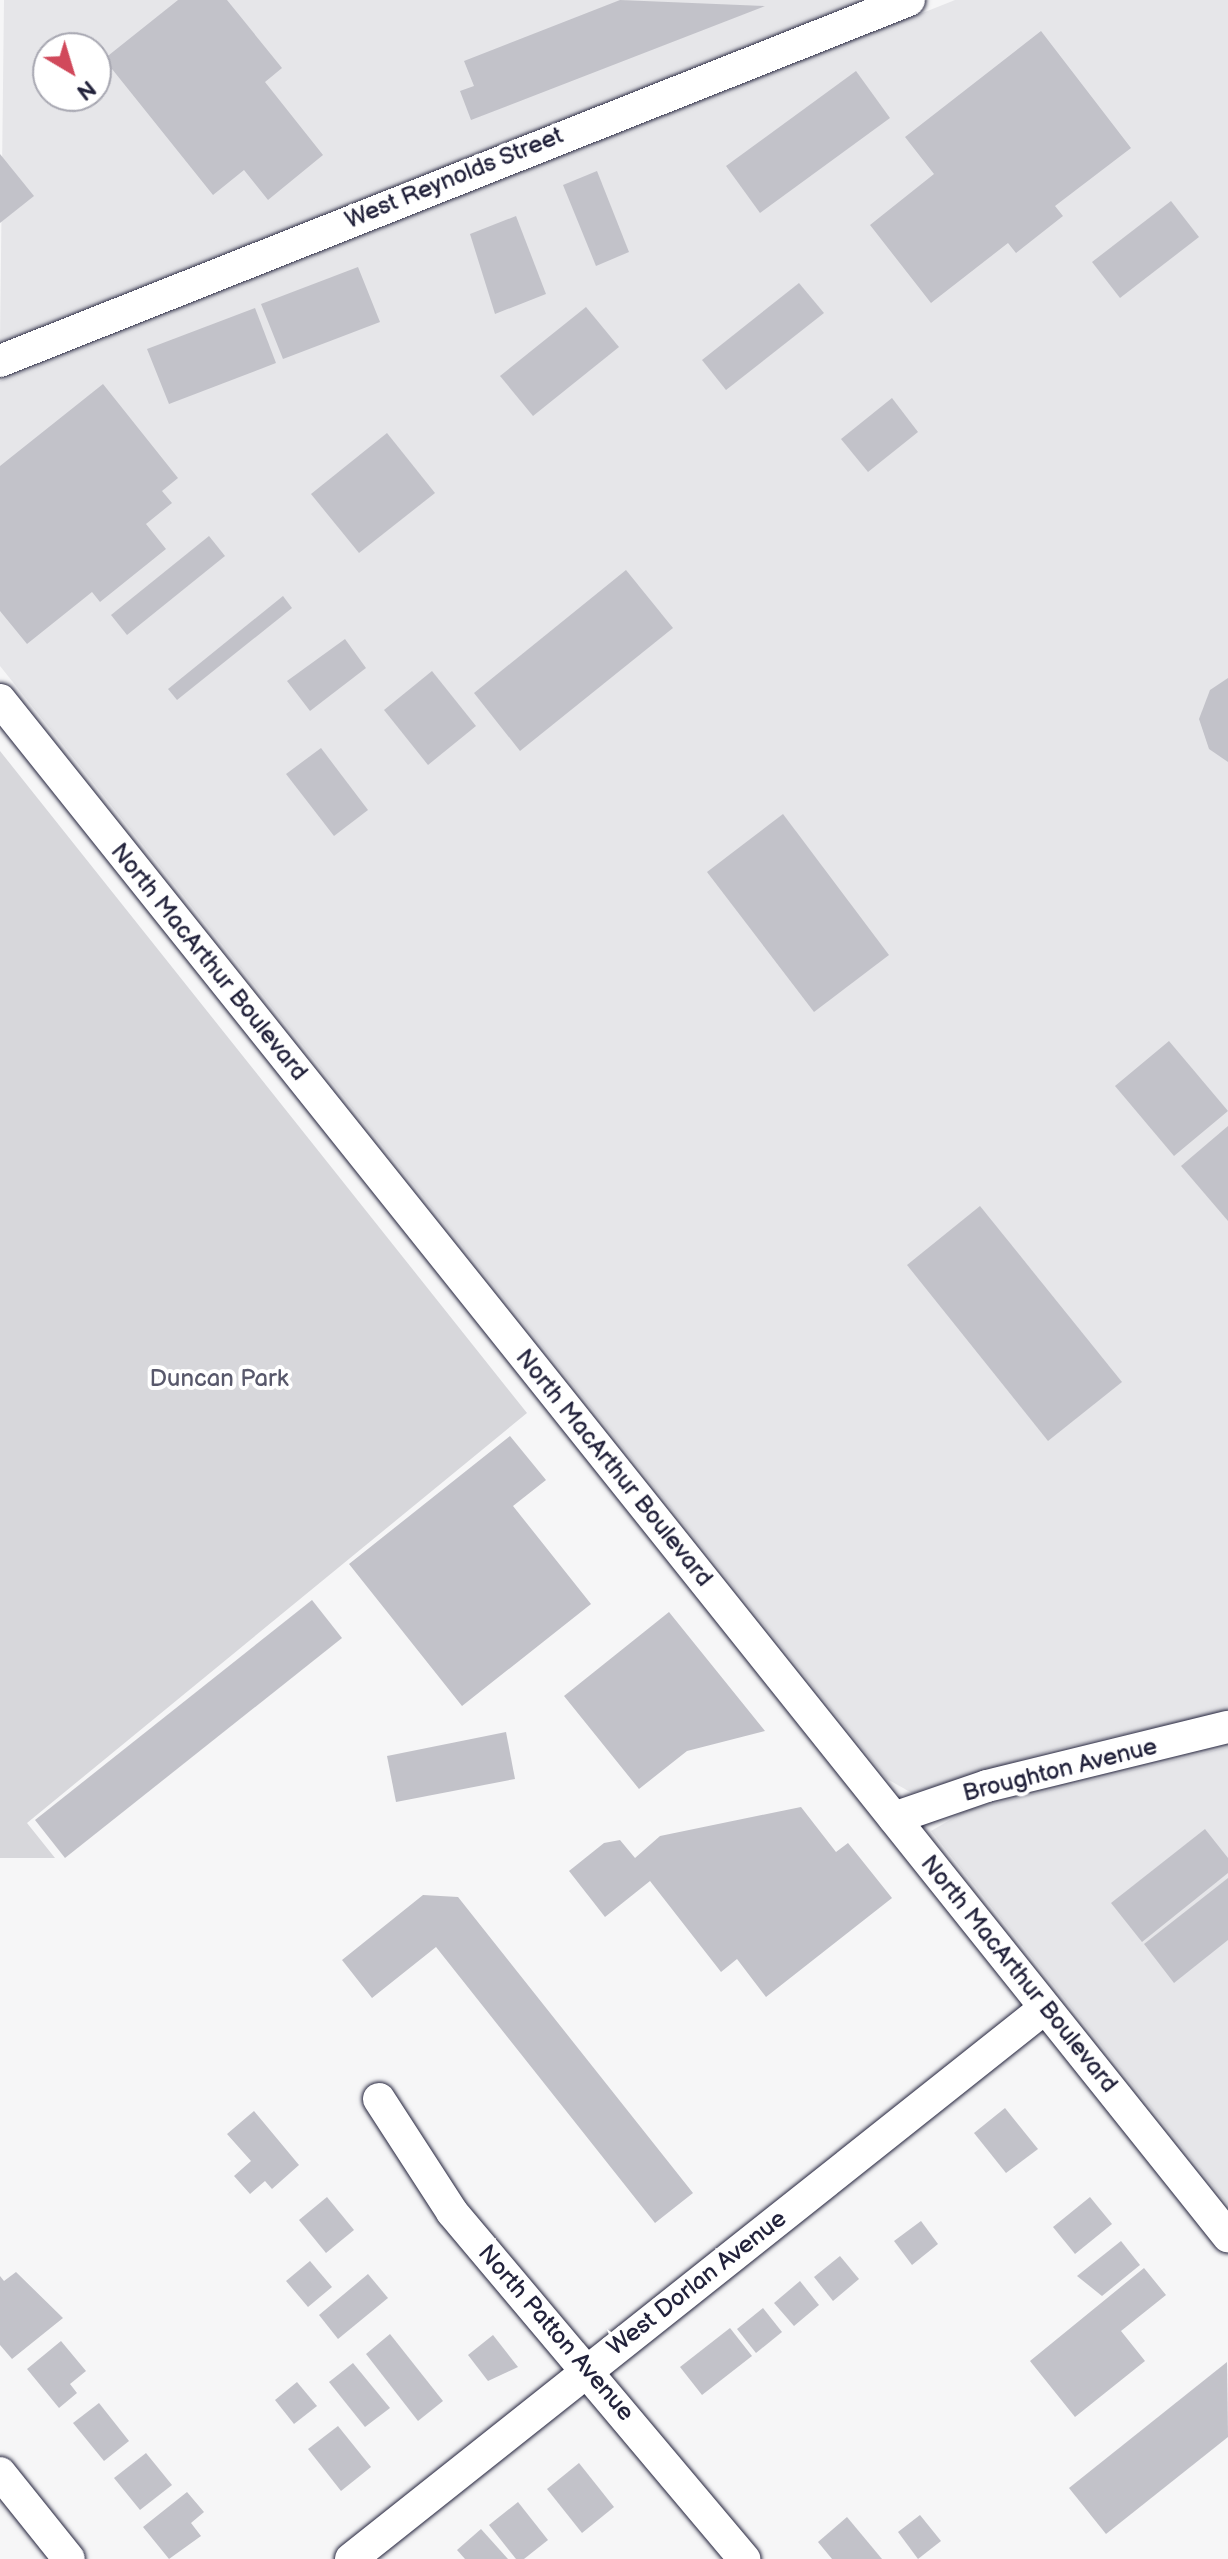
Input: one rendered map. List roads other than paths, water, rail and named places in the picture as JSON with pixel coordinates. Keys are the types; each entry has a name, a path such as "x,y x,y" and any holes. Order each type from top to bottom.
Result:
{"street":[{"name":"West Reynolds Street","path":"0,361 909,0"},
{"name":"North MacArthur Boulevard","path":"0,700 1228,2236"},
{"name":"Broughton Avenue","path":"894,1818 987,1786 1228,1727"},
{"name":"West Dorlan Avenue","path":"351,2559 1045,2008"},
{"name":"North Patton Avenue","path":"379,2099 452,2212 744,2559"},
{"path":"0,2473 69,2559"}],"park label":[{"name":"Duncan Park","path":"219,1379"}]}
